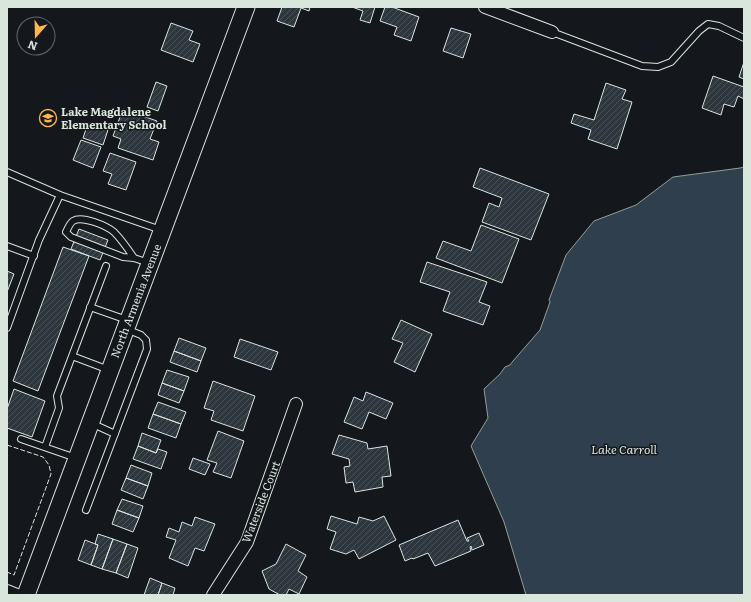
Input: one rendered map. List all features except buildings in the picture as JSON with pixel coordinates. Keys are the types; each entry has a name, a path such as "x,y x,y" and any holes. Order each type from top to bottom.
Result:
{"main road":[{"name":"North Armenia Avenue","path":"26,595 246,7"}],"street":[{"path":"485,7 552,32"},
{"name":"Waterside Court","path":"213,595 248,542 296,404"},
{"path":"7,592 17,595"}],"lane":[{"path":"552,32 642,66 658,67 671,62 699,31 708,24 719,26 744,38"},
{"path":"7,172 60,195 162,230"},
{"path":"7,328 39,240 60,195"},
{"path":"134,258 114,232 98,223 77,220 72,221 68,227 66,232 71,237 123,257 134,258 150,264"},
{"path":"7,246 34,256"},
{"path":"45,447 59,408 57,396 106,266"},
{"path":"86,510 147,349 146,340 141,335 127,325 90,307"},
{"path":"72,356 110,370"},
{"path":"91,423 115,434"},
{"path":"21,439 77,459"}],"water":[{"name":"Lake Carroll","path":"744,167 744,595 526,595 504,522 471,446 488,418 484,389 500,374 505,367 510,365 540,330 550,302 549,300 566,255 594,221 636,205 673,177"}],"fence":[{"path":"7,445 43,457 49,465 51,474 14,575 7,572"}],"place":[{"name":"Lake Magdalene Elementary School","path":"48,118"}]}
